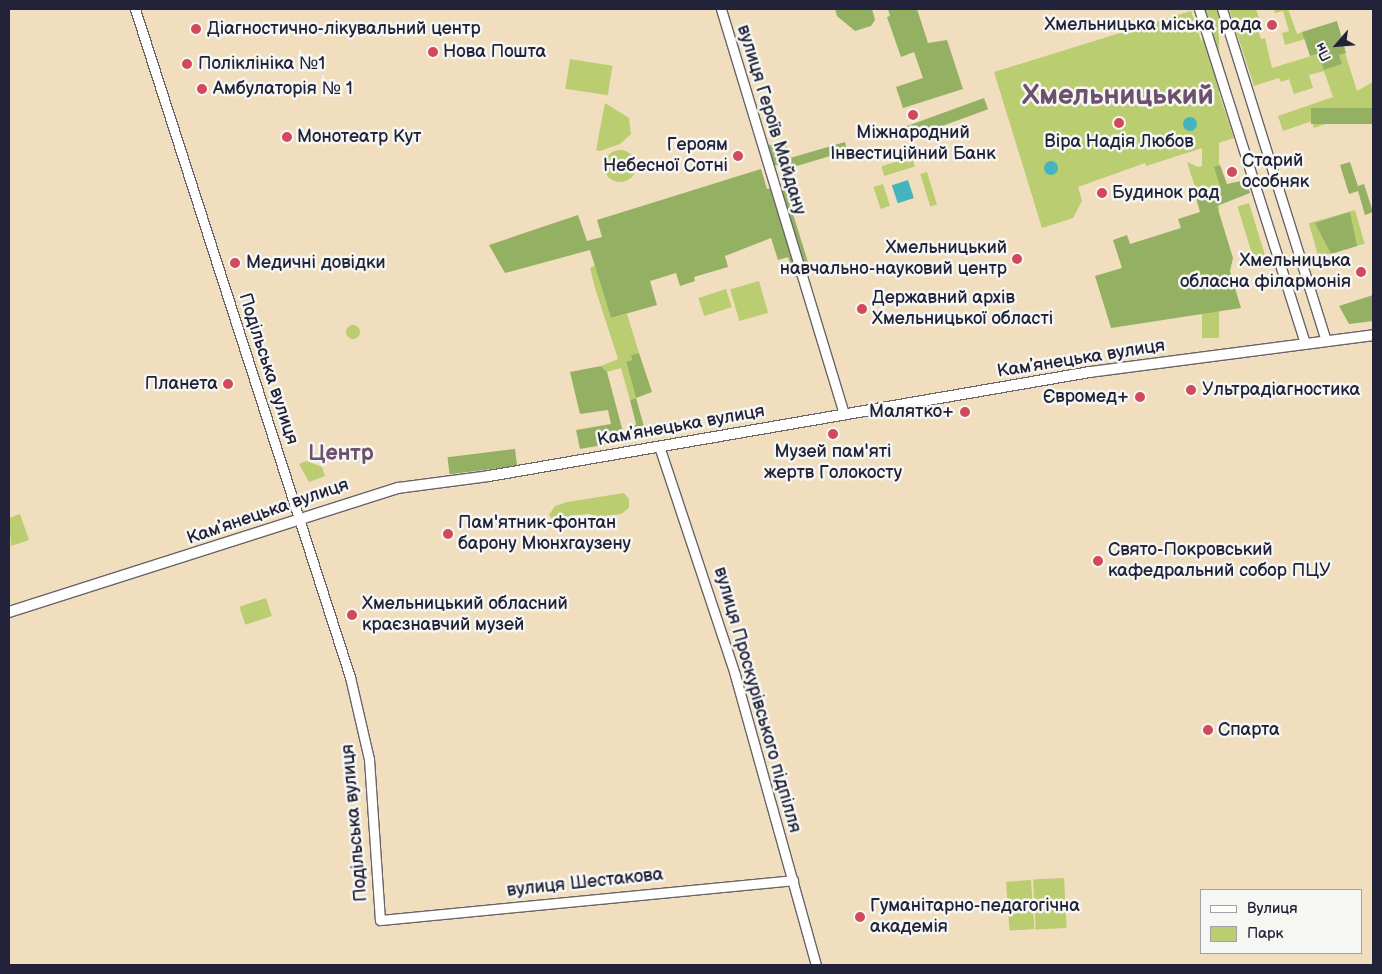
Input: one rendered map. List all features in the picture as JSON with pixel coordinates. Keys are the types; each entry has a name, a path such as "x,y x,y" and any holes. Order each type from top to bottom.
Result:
{"main road":[{"name":"Камʼянецька вулиця","path":"9,612 398,488 489,476 844,413 1090,372 1373,336"}],"street":[{"name":"Подільська вулиця","path":"135,9 350,678 369,759 380,920"},
{"name":"вулиця Героїв Майдану","path":"720,9 844,413"},
{"path":"1199,9 1305,344"},
{"path":"1222,9 1326,341"},
{"name":"вулиця Проскурівського підпілля","path":"659,446 735,674 816,965"},
{"name":"вулиця Шестакова","path":"380,920 793,880"}],"green space":[{"path":"835,9 872,9 875,20 871,26 855,31 837,16"},
{"path":"888,9 917,9 928,43 947,40 963,89 903,108 896,87 923,78 914,52 901,57 887,17 890,16"},
{"path":"1202,9 1219,9 1219,338 1202,338"},
{"path":"1229,9 1256,9 1259,18 1255,20 1261,39 1265,38 1272,68 1318,54 1324,70 1342,64 1339,55 1345,53 1357,91 1373,82 1373,108 1314,128 1312,121 1283,131 1278,116 1333,97 1324,71 1309,75 1313,88 1294,94 1289,79 1281,82 1279,78 1254,86"},
{"path":"1274,9 1288,9 1297,34 1302,32 1305,39 1285,45 1282,33 1289,31 1283,11 1275,13"},
{"path":"1191,11 1234,138 1146,166 1145,163 1078,187 1082,201 1073,218 1042,228 994,72"},
{"path":"1337,21 1346,53 1339,55 1342,64 1324,70 1318,54 1310,56 1302,32"},
{"path":"570,59 612,66 608,95 565,89"},
{"path":"984,98 988,109 909,138 905,127"},
{"path":"605,103 629,118 631,134 620,144 600,151 596,150"},
{"path":"1311,108 1373,108 1373,124 1311,124"},
{"path":"785,141 790,158 845,142 847,151 780,171 778,165 773,166 766,146"},
{"path":"620,150 626,151 631,155 635,160 635,172 631,177 626,181 620,182 614,181 609,177 605,172 604,166 605,160 609,155 614,151"},
{"path":"1210,155 1220,186 1197,193 1187,162 1198,167 1205,165"},
{"path":"912,157 915,167 884,176 881,166"},
{"path":"1350,162 1358,186 1364,184 1373,212 1365,215 1358,191 1349,194 1340,165"},
{"path":"1220,165 1227,184 1246,180 1250,193 1217,206 1233,258 1230,271 1241,308 1111,328 1095,276 1122,268 1113,240 1127,235 1130,244 1181,228 1178,219 1200,212 1195,194 1220,186 1214,167"},
{"path":"761,169 767,189 784,185 811,272 795,277 788,257 778,260 771,238 725,256 728,267 694,277 695,281 680,286 676,273 650,281 657,305 611,318 590,250 505,273 489,245 578,215 587,241 602,237 597,220"},
{"path":"927,172 937,205 930,207 920,174"},
{"path":"883,184 890,206 881,209 873,187"},
{"path":"1249,203 1266,258 1254,261 1238,207"},
{"path":"1355,210 1365,244 1319,257 1309,223"},
{"path":"1350,212 1357,246 1331,254 1315,223"},
{"path":"595,265 611,318 627,314 639,353 631,355 632,360 626,363 636,398 630,400 621,368 607,372 601,366 618,359 590,268"},
{"path":"759,281 768,313 739,321 730,289"},
{"path":"726,289 732,307 704,316 698,298"},
{"path":"1373,295 1373,321 1349,324 1339,306"},
{"path":"350,325 356,325 360,332 356,339 350,339 346,335 346,329"},
{"path":"639,353 652,392 636,398 626,362 632,360 631,355"},
{"path":"601,366 607,372 623,432 632,430 636,424 630,400 636,398 647,437 580,449 576,430 611,424 608,410 580,414 570,372"},
{"path":"515,449 517,466 450,474 448,457"},
{"path":"307,461 322,467 325,476 309,482 299,464"},
{"path":"624,493 629,499 629,508 621,514 598,517 589,514 575,515 556,524 549,515 555,506 567,502"},
{"path":"20,514 29,540 11,546 9,518"},
{"path":"266,598 272,616 245,625 239,607"},
{"path":"1064,878 1067,928 1036,930 1033,880"},
{"path":"1031,880 1034,929 1009,931 1006,882"}],"water":[{"path":"1187,117 1193,117 1197,124 1193,131 1187,131 1183,127 1183,121"},
{"path":"1048,161 1054,161 1058,168 1054,175 1048,175 1044,171 1044,165"},
{"path":"908,180 914,198 898,203 892,185"}],"place":[{"name":"Хмельницька міська рада","path":"1272,25"},
{"name":"Діагностично-лікувальний центр","path":"196,29"},
{"name":"Нова Пошта","path":"433,52"},
{"name":"Поліклініка №1","path":"187,64"},
{"name":"Амбулаторія № 1","path":"202,89"},
{"name":"Міжнародний Інвестиційний Банк","path":"913,115"},
{"name":"Віра Надія Любов","path":"1119,123"},
{"name":"Монотеатр Кут","path":"287,137"},
{"name":"Героям Небесної Сотні","path":"738,156"},
{"name":"Старий особняк","path":"1232,172"},
{"name":"Будинок рад","path":"1102,193"},
{"name":"Хмельницький навчально-науковий центр","path":"1017,259"},
{"name":"Медичні довідки","path":"235,263"},
{"name":"Хмельницька обласна філармонія","path":"1361,272"},
{"name":"Державний архів Хмельницької області","path":"862,309"},
{"name":"Планета","path":"228,384"},
{"name":"Ультрадіагностика","path":"1191,390"},
{"name":"Євромед+","path":"1140,397"},
{"name":"Малятко+","path":"965,412"},
{"name":"Музей пам'яті жертв Голокосту","path":"833,434"},
{"name":"Пам'ятник-фонтан барону Мюнхгаузену","path":"448,534"},
{"name":"Свято-Покровський кафедральний собор ПЦУ","path":"1098,561"},
{"name":"Хмельницький обласний краєзнавчий музей","path":"352,615"},
{"name":"Спарта","path":"1208,730"},
{"name":"Гуманітарно-педагогічна академія","path":"860,917"}],"district":[{"name":"Хмельницький","path":"1118,96"},
{"name":"Центр","path":"341,454"}]}
